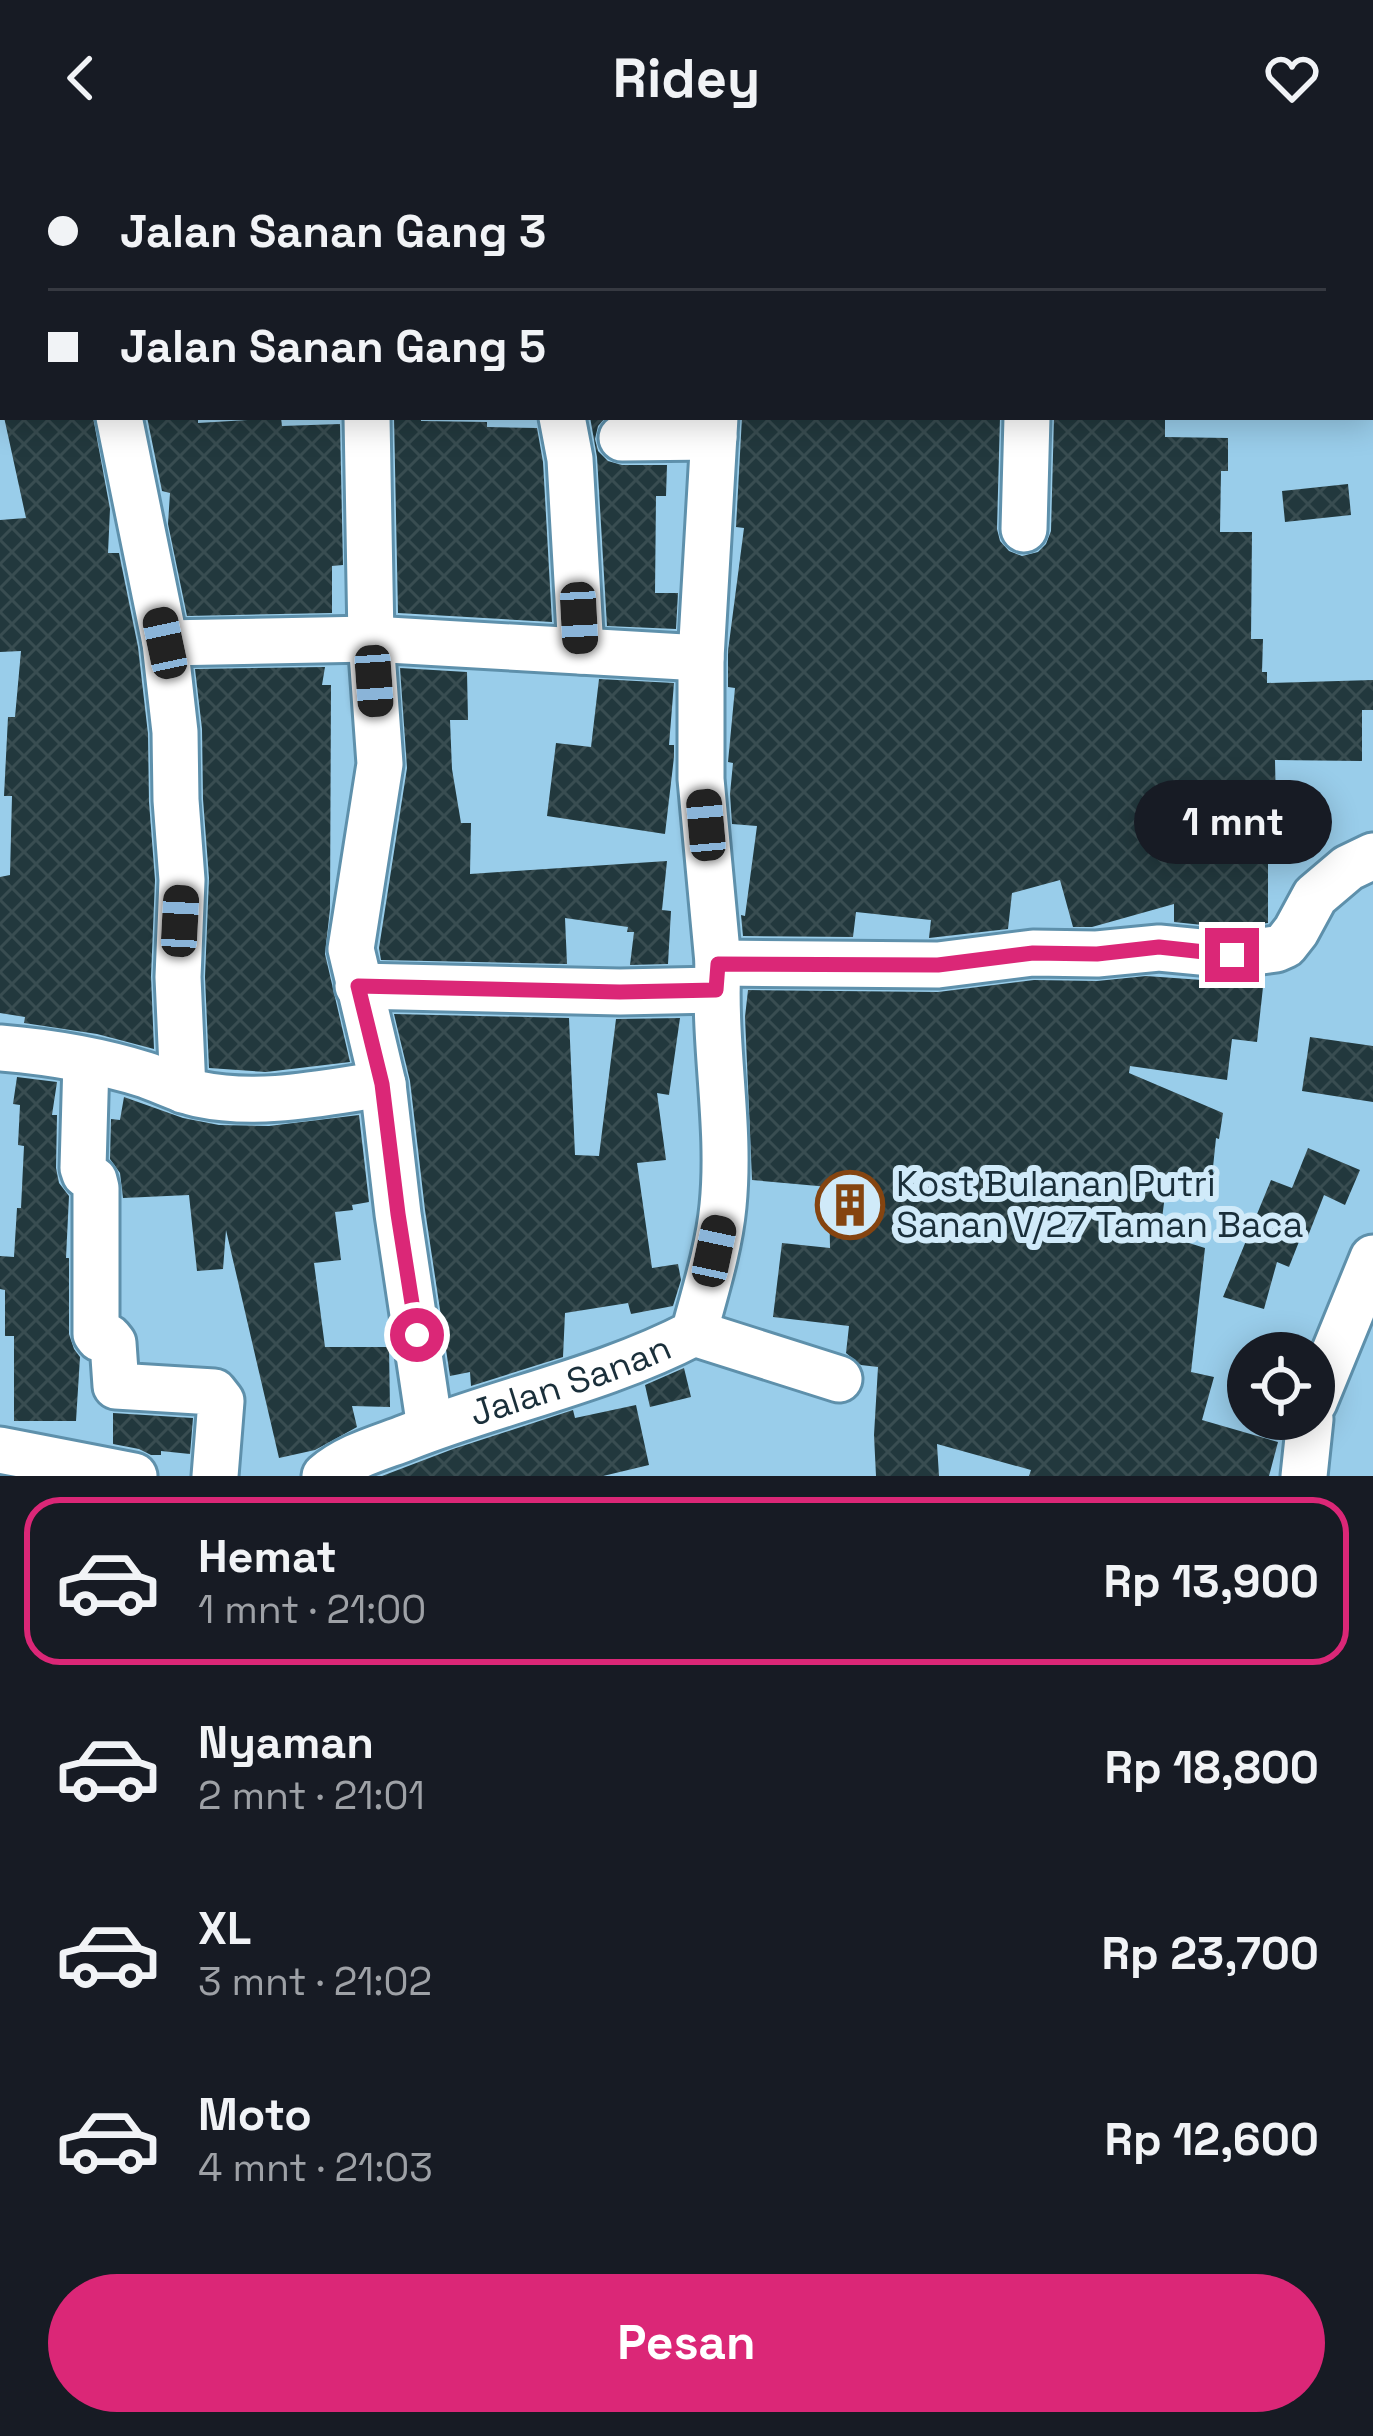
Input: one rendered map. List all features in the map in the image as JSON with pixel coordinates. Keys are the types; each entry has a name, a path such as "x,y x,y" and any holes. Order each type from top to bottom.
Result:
{"street":[{"path":"119,420 165,643 175,732 182,880 178,976 183,1090"},
{"path":"367,420 371,639 380,764 351,949 382,1084 430,1428"},
{"path":"563,420 570,459 580,651"},
{"path":"1024,529 1027,420"},
{"path":"622,438 714,427"},
{"name":"Jalan Sanan","path":"325,1476 339,1464 430,1428 655,1353 694,1333 723,1208 723,1090 701,778 700,658 714,427"},
{"path":"165,643 371,639 700,658"},
{"path":"358,986 620,992 717,977 938,965 1033,953 1097,954 1159,947 1232,955 1285,945 1315,896 1348,868 1373,856"},
{"path":"0,1048 60,1053 202,1095 290,1098 382,1084"},
{"path":"86,1061 83,1168 96,1188 96,1334 113,1343 116,1386 214,1392 219,1397 215,1476"},
{"path":"1335,1351 1373,1258"},
{"path":"694,1333 839,1379"},
{"path":"1304,1476 1308,1440"},
{"path":"0,1450 134,1476"}],"building":[{"path":"5,420 94,420 110,509 108,553 119,553 138,647 148,734 155,880 154,1049 24,1023 25,1017 0,1013 0,877 10,875 12,796 4,796 8,717 15,717 21,651 0,652 0,520 26,518"},
{"path":"148,420 340,424 343,565 332,566 332,613 187,616 168,524 170,493 162,491"},
{"path":"394,420 537,428 552,622 398,613"},
{"path":"591,420 603,420 595,439 608,461 667,465 666,496 656,496 655,593 678,593 676,629 607,626"},
{"path":"742,420 1000,420 997,529 1009,551 1022,556 1038,552 1051,531 1054,420 1165,420 1165,437 1228,438 1228,471 1221,471 1220,532 1252,532 1251,639 1263,639 1262,672 1267,672 1267,683 1373,680 1373,710 1362,710 1362,761 1275,760 1276,807 1268,807 1268,923 1231,928 1174,922 1174,904 1092,927 1073,927 1060,880 1012,893 1008,929 929,938 931,920 856,912 853,937 743,936 741,915 745,916 757,826 732,824 733,763 728,762 735,688 728,687 728,651 744,528 736,527"},
{"path":"1348,484 1351,515 1285,522 1282,491"},
{"path":"325,667 322,685 331,685 330,909 325,954 350,1062 266,1072 209,1068 205,977 209,878 195,669"},
{"path":"400,668 467,672 468,720 450,720 461,823 471,823 470,874 667,861 662,910 671,911 668,964 630,965 634,932 627,932 628,927 565,918 567,964 381,960 407,768"},
{"path":"599,679 674,683 669,745 674,745 674,757 665,834 547,816 556,743 591,747"},
{"path":"1146,976 1230,982 1264,978 1257,1042 1232,1039 1227,1080 1130,1066 1129,1073 1223,1113 1212,1177 1168,1172 1160,1234 1205,1248 1191,1372 1214,1377 1202,1420 1227,1427 1227,1440 1278,1442 1269,1476 1029,1476 1031,1470 937,1444 939,1476 876,1476 878,1367 861,1365 846,1353 849,1326 773,1317 782,1243 830,1248 829,1187 752,1180 748,990 938,992 1034,980"},
{"path":"394,1014 569,1018 575,1155 599,1156 616,1019 680,1018 669,1095 657,1093 666,1160 637,1163 652,1268 678,1264 681,1280 673,1306 631,1314 628,1303 565,1313 563,1357 471,1386 470,1372 450,1376 410,1081"},
{"path":"1310,1037 1373,1046 1373,1102 1302,1091"},
{"path":"17,1077 57,1082 52,1115 57,1115 56,1168 69,1196 69,1334 80,1357 76,1421 14,1421 14,1336 5,1336 0,1256 14,1257 17,1208 21,1208 24,1146 18,1145 20,1105 13,1104"},
{"path":"124,1097 219,1125 269,1126 359,1115 369,1202 335,1212 341,1260 314,1263 325,1347 389,1347 390,1407 352,1406 357,1427 315,1450 279,1458 226,1230 223,1269 197,1271 189,1195 123,1198 120,1173 110,1159 111,1119 120,1120"},
{"path":"1308,1148 1360,1170 1345,1205 1324,1195 1289,1267 1277,1262 1264,1309 1223,1297 1271,1180 1292,1188"},
{"path":"684,1368 691,1397 650,1407 645,1385"},
{"path":"636,1405 649,1465 603,1476 382,1476 573,1410 575,1418"},
{"path":"113,1413 193,1418 190,1454 161,1451 161,1455 151,1455 113,1444"}],"place":[{"name":"Kost Bulanan Putri Sanan V/27 Taman Baca","path":"850,1205"}],"route":[{"path":"417,1335 382,1084 358,986 716,990 718,964 938,965 1033,953 1097,954 1159,947 1232,955"}]}
